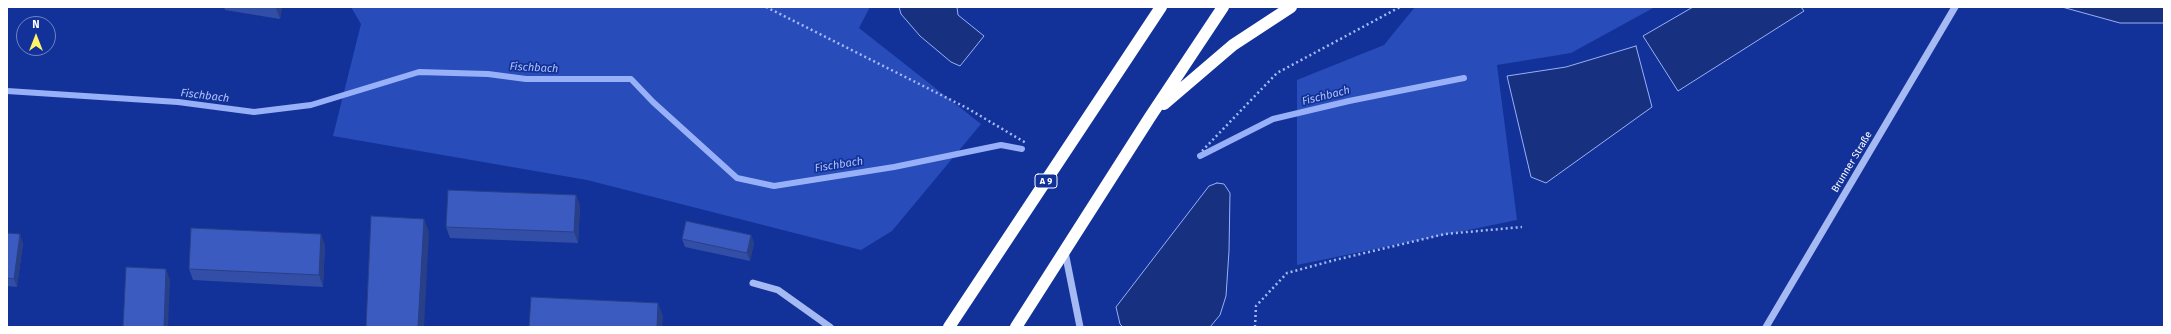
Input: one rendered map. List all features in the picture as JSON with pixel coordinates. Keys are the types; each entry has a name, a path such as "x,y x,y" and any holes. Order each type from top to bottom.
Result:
{"highway":[{"path":"1143,34 1153,7"},
{"name":"A 9","path":"949,327 1161,7"},
{"path":"1016,327 1150,117 1223,7"},
{"path":"1150,117 1194,76 1233,45 1291,7"}],"street":[{"name":"Brunner Straße","path":"1766,327 1955,7"},
{"path":"1065,252 1080,327"},
{"path":"753,283 778,290 830,327"}],"path":[{"path":"766,7 967,108 1026,142"},
{"path":"1202,151 1277,73 1400,7"},
{"path":"1255,327 1256,306 1288,273 1357,254 1445,234 1522,227"}],"shaded area":[{"path":"351,7 870,7 859,28 981,124 892,231 861,250 587,180 333,136 361,24"},
{"path":"899,7 957,7 958,15 984,36 960,66 951,62 920,36 901,14"},
{"path":"1415,7 1655,7 1571,53 1497,65 1517,220 1297,265 1297,80 1384,45"},
{"path":"1693,7 1801,7 1804,11 1678,91 1643,36"},
{"path":"2062,7 2164,7 2164,23 2120,23"},
{"path":"1636,46 1652,107 1546,183 1531,177 1507,76 1566,67"},
{"path":"1217,183 1224,184 1230,193 1229,251 1226,296 1220,315 1210,327 1123,327 1120,324 1116,307 1209,186"}],"building":[{"path":"448,190 576,195 574,232 446,227"},
{"path":"371,216 424,219 418,327 366,327"},
{"path":"686,221 751,235 747,253 682,239"},
{"path":"191,228 321,234 319,275 189,269"},
{"path":"7,233 20,234 14,279 7,278"},
{"path":"126,267 166,269 164,327 123,327"},
{"path":"531,297 658,303 657,327 529,327"}],"waterway":[{"name":"Fischbach","path":"7,91 178,102 254,112 311,105 419,72 488,74 526,79 631,79 653,102 737,178 774,186 894,167 1001,145 1022,149"},
{"name":"Fischbach","path":"1200,156 1273,119 1349,101 1464,78"}]}
